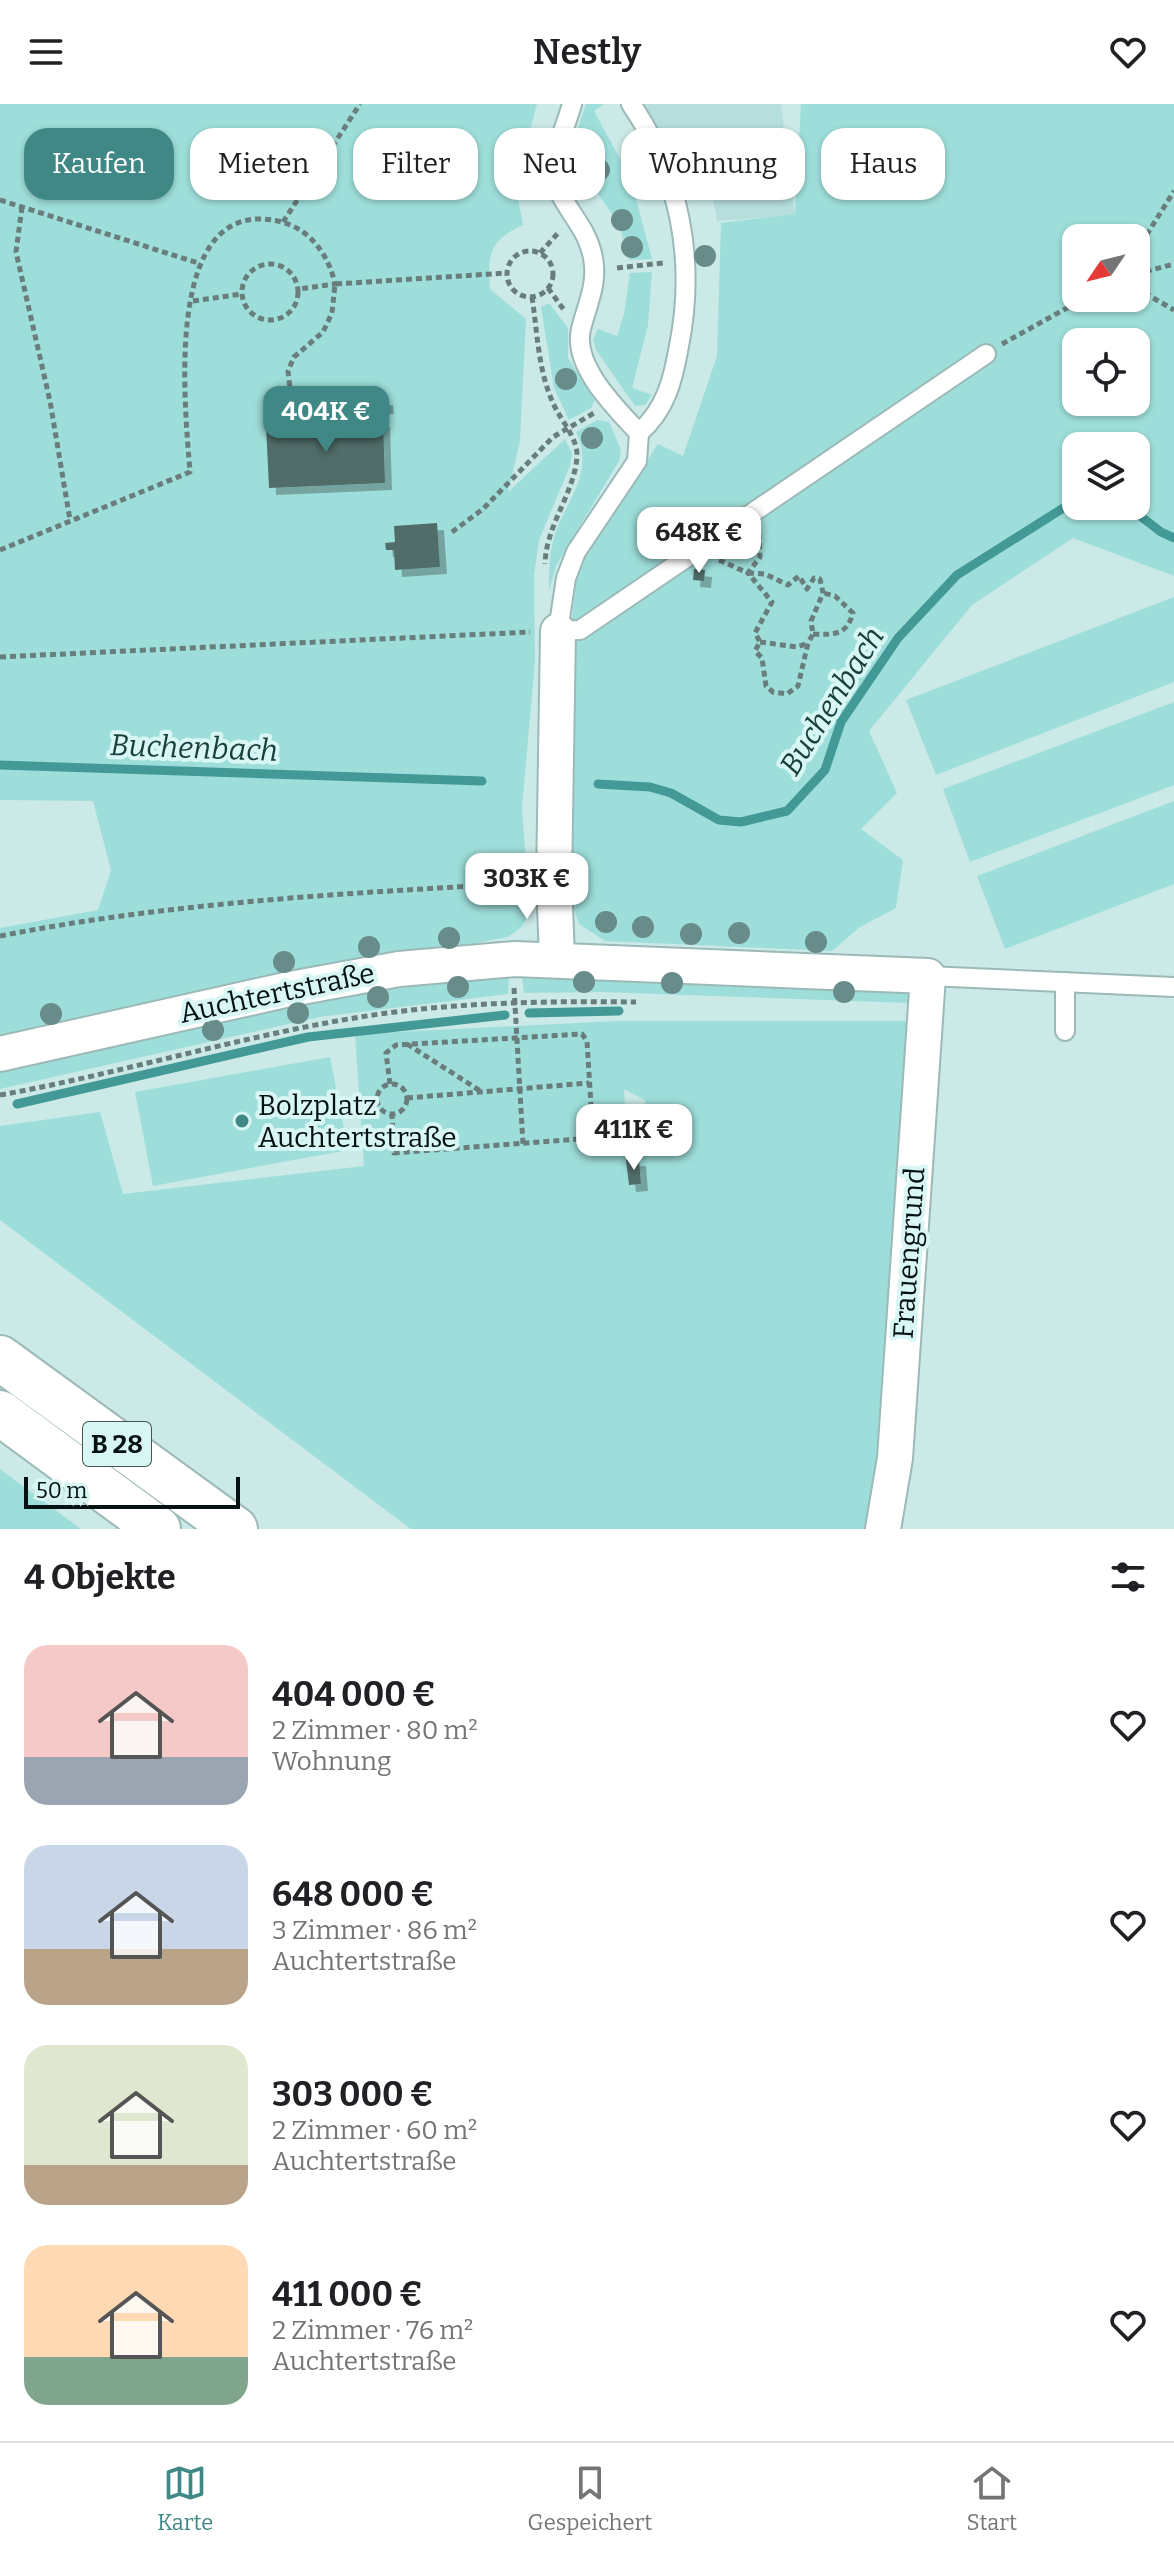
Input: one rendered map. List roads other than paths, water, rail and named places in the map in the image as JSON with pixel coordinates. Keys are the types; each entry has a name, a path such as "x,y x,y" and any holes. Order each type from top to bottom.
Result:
{"highway":[{"name":"B 28","path":"0,1358 235,1529"},
{"name":"B 28","path":"0,1413 158,1529"}],"street":[{"path":"557,959 554,881 558,631"},
{"name":"Auchtertstraße","path":"0,1054 285,990 399,969 557,959 928,976"},
{"name":"Frauengrund","path":"883,1529 895,1458 928,976"}],"lane":[{"path":"572,104 554,167 556,185 586,234 593,254 593,298 580,331 580,348 612,404 639,433"},
{"path":"631,104 646,126 671,182 688,260 687,300 672,386 654,419 639,433 637,461 576,552 566,578 558,631 580,630 986,354"},
{"path":"928,976 1174,987"},
{"path":"1065,982 1065,1031"}],"waterway":[{"name":"Buchenbach","path":"598,784 650,787 671,793 719,820 741,822 787,811 825,770 841,722 898,638 957,575 1062,509"},
{"name":"Buchenbach","path":"1145,520 1174,538"},
{"name":"Buchenbach","path":"0,765 482,781"},
{"path":"529,1013 619,1011"},
{"path":"17,1104 308,1037 505,1015"}],"place":[{"name":"Bolzplatz Auchtertstraße","path":"242,1121"}]}
